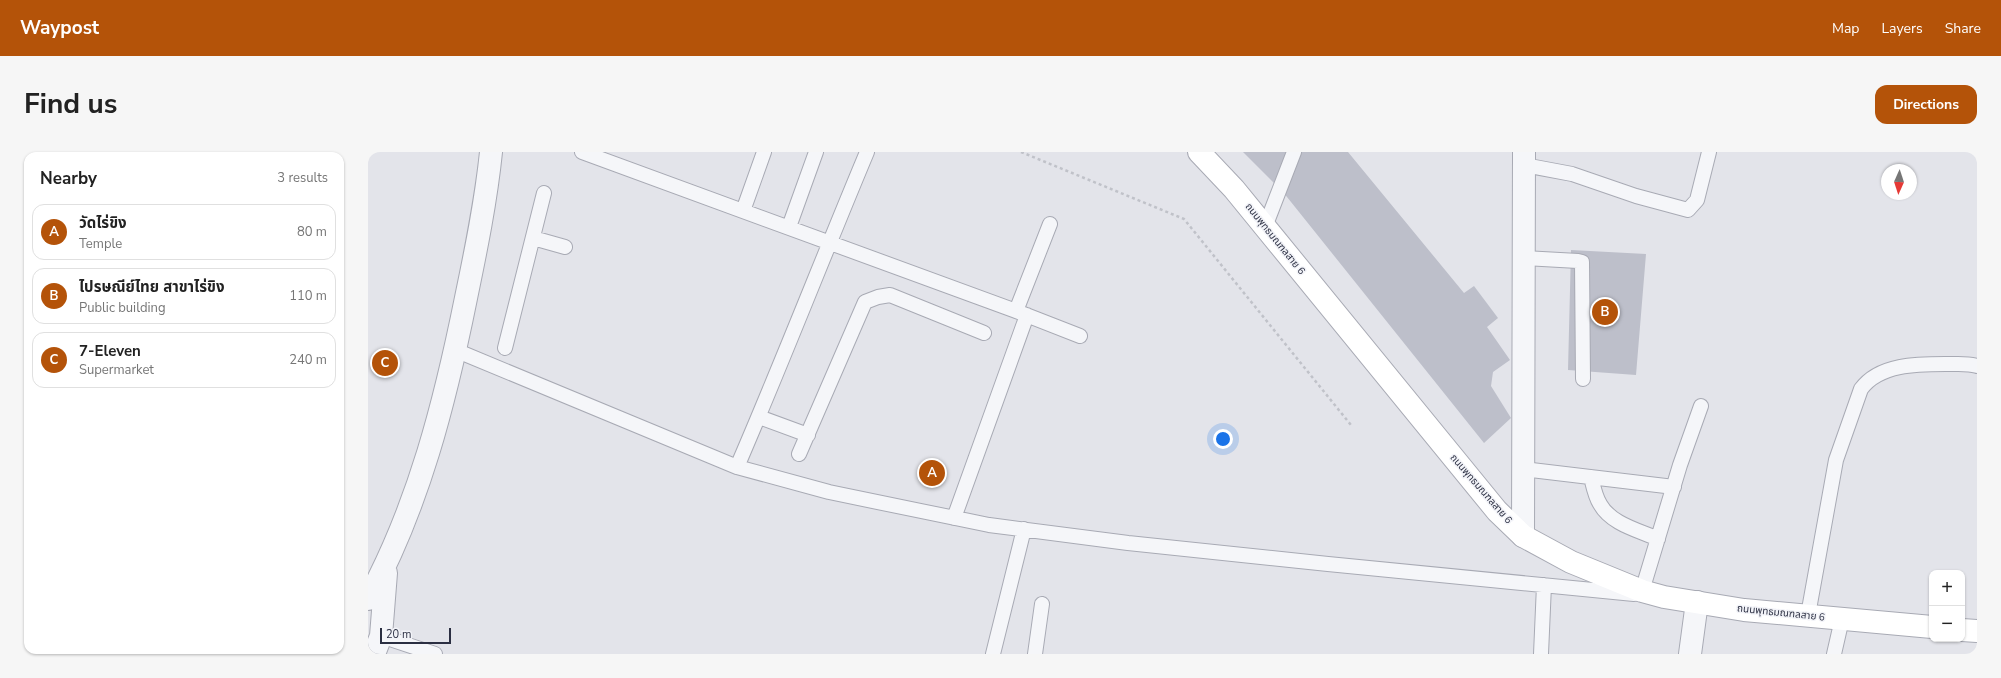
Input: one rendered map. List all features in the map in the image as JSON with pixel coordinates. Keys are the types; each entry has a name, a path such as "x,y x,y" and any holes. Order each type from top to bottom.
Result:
{"main road":[{"name":"ถนนพุทธมณฑลสาย 6","path":"1199,152 1234,189 1497,511 1523,536 1572,562 1642,591 1664,597 1744,610 1929,627"},
{"path":"1965,630 1977,631"}],"street":[{"path":"368,599 387,564 424,468 455,350 482,218 490,152"},
{"path":"1523,536 1524,159"},
{"path":"368,575 387,564"},
{"path":"377,645 387,564"},
{"path":"1690,654 1697,602"}],"lane":[{"path":"582,152 1022,313 1080,336"},
{"path":"743,211 764,152"},
{"path":"788,227 816,152"},
{"path":"737,467 810,294 829,242 867,152"},
{"path":"1265,227 1294,152"},
{"path":"1524,159 1636,196 1688,210 1697,200 1709,152"},
{"path":"505,348 544,194"},
{"path":"954,518 1050,224"},
{"path":"533,238 565,247"},
{"path":"1524,258 1582,262 1583,379"},
{"path":"799,454 865,302 878,297 890,295 984,333"},
{"path":"455,350 737,467 829,492 954,518 1024,529 1328,564 1664,597"},
{"path":"1808,615 1836,460 1861,389 1867,380 1878,374 1919,364 1977,366"},
{"path":"1642,591 1680,465 1701,406"},
{"path":"758,417 808,435"},
{"path":"1523,468 1674,487"},
{"path":"1591,477 1599,503 1608,514 1616,521 1658,539"},
{"path":"993,654 1024,529"},
{"path":"1541,654 1544,585"},
{"path":"1035,654 1042,604"},
{"path":"1834,654 1842,619"},
{"path":"377,645 436,654"}],"path":[{"path":"1021,152 1184,219 1352,425"}],"building":[{"path":"1243,152 1348,152 1464,293 1474,286 1498,318 1487,327 1510,360 1493,372 1491,386 1511,418 1484,443 1283,192"},
{"path":"1571,250 1646,254 1636,375 1568,370"}],"place":[{"name":"ไปรษณีย์ไทย สาขาไร่ขิง","path":"1605,312"},
{"name":"7-Eleven","path":"385,363"},
{"name":"วัดไร่ขิง","path":"932,473"}]}
